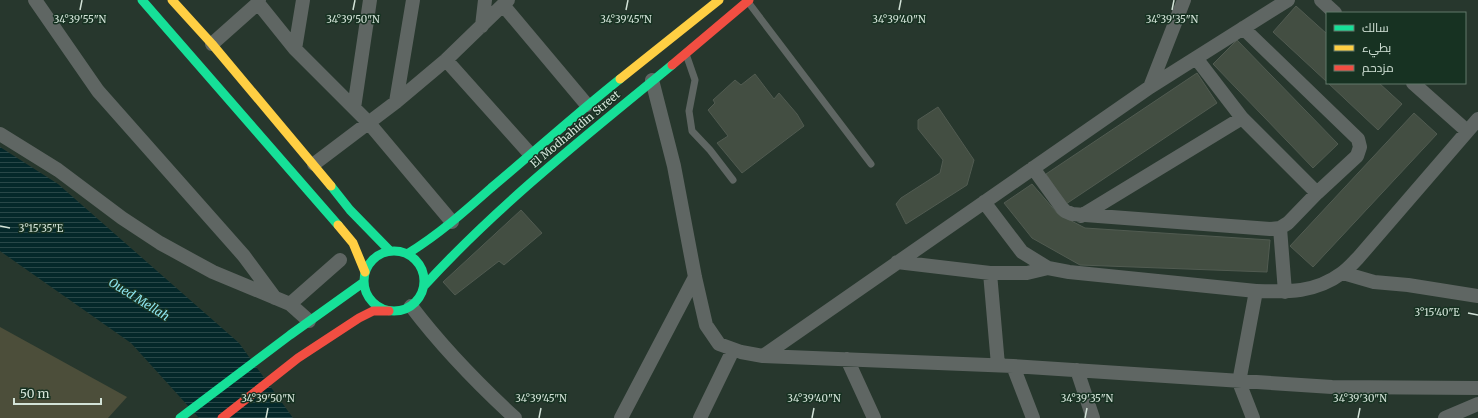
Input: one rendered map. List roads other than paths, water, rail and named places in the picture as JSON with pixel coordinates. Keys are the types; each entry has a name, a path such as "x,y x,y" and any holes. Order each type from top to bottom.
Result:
{"main road":[{"path":"142,0 338,224 353,243 365,272"},
{"path":"172,0 212,44 314,164 350,210 390,251"},
{"name":"El Modhahidin Street","path":"407,254 428,241 452,222 587,105 719,0"},
{"name":"El Modhahidin Street","path":"424,286 456,251 493,215 544,170 748,1"},
{"path":"222,418 298,358 373,311 389,311 404,309 411,306 417,300 424,286 424,276 421,267 415,260 407,254 398,251 381,253 368,264 365,272 364,282 366,292 371,301 379,308 389,311"},
{"path":"180,418 309,320 364,282"}],"street":[{"path":"35,0 98,91 244,256 275,298"},
{"path":"295,49 303,0"},
{"path":"354,108 370,0"},
{"path":"396,102 414,0"},
{"path":"482,26 485,0"},
{"path":"1150,87 1184,0"},
{"path":"763,356 1150,87 1288,0"},
{"path":"1320,0 1334,12"},
{"path":"212,44 259,2 295,49 368,122 452,222"},
{"path":"314,164 396,102 446,60 505,2 587,105"},
{"path":"1033,168 1065,211 1081,216 1270,229 1280,228 1288,223 1317,193 1358,156 1360,147 1358,139 1243,28"},
{"path":"1196,58 1242,118 1317,193"},
{"path":"446,60 531,155"},
{"path":"652,80 674,166 695,277 706,325 719,344 733,350 763,356 998,365 1332,387 1478,388"},
{"path":"1414,84 1467,131"},
{"path":"1081,216 1242,118"},
{"path":"984,202 1022,252 1048,268 1070,272 1256,291 1285,292 1313,289 1343,273 1358,258 1478,119"},
{"path":"0,134 58,170 122,218 160,243 213,272 290,304 309,320"},
{"path":"1280,228 1285,292"},
{"path":"290,304 340,260"},
{"path":"897,262 990,273 1027,273 1048,268"},
{"path":"990,273 998,365"},
{"path":"1343,273 1374,282 1408,285 1478,296"},
{"path":"621,418 695,277"},
{"path":"1253,418 1238,382 1256,291"},
{"path":"411,306 434,335 482,388 515,418"},
{"path":"700,418 733,350"},
{"path":"847,359 874,418"},
{"path":"1013,366 1033,418"},
{"path":"1077,370 1093,418"},
{"path":"1445,418 1478,404"}],"lane":[{"path":"748,1 871,164"},
{"path":"686,53 695,80 689,111 692,131 710,150 733,180"}],"water":[{"name":"Oued Mellah","path":"0,147 58,184 239,343 293,418 199,418 131,343 0,251"}]}
